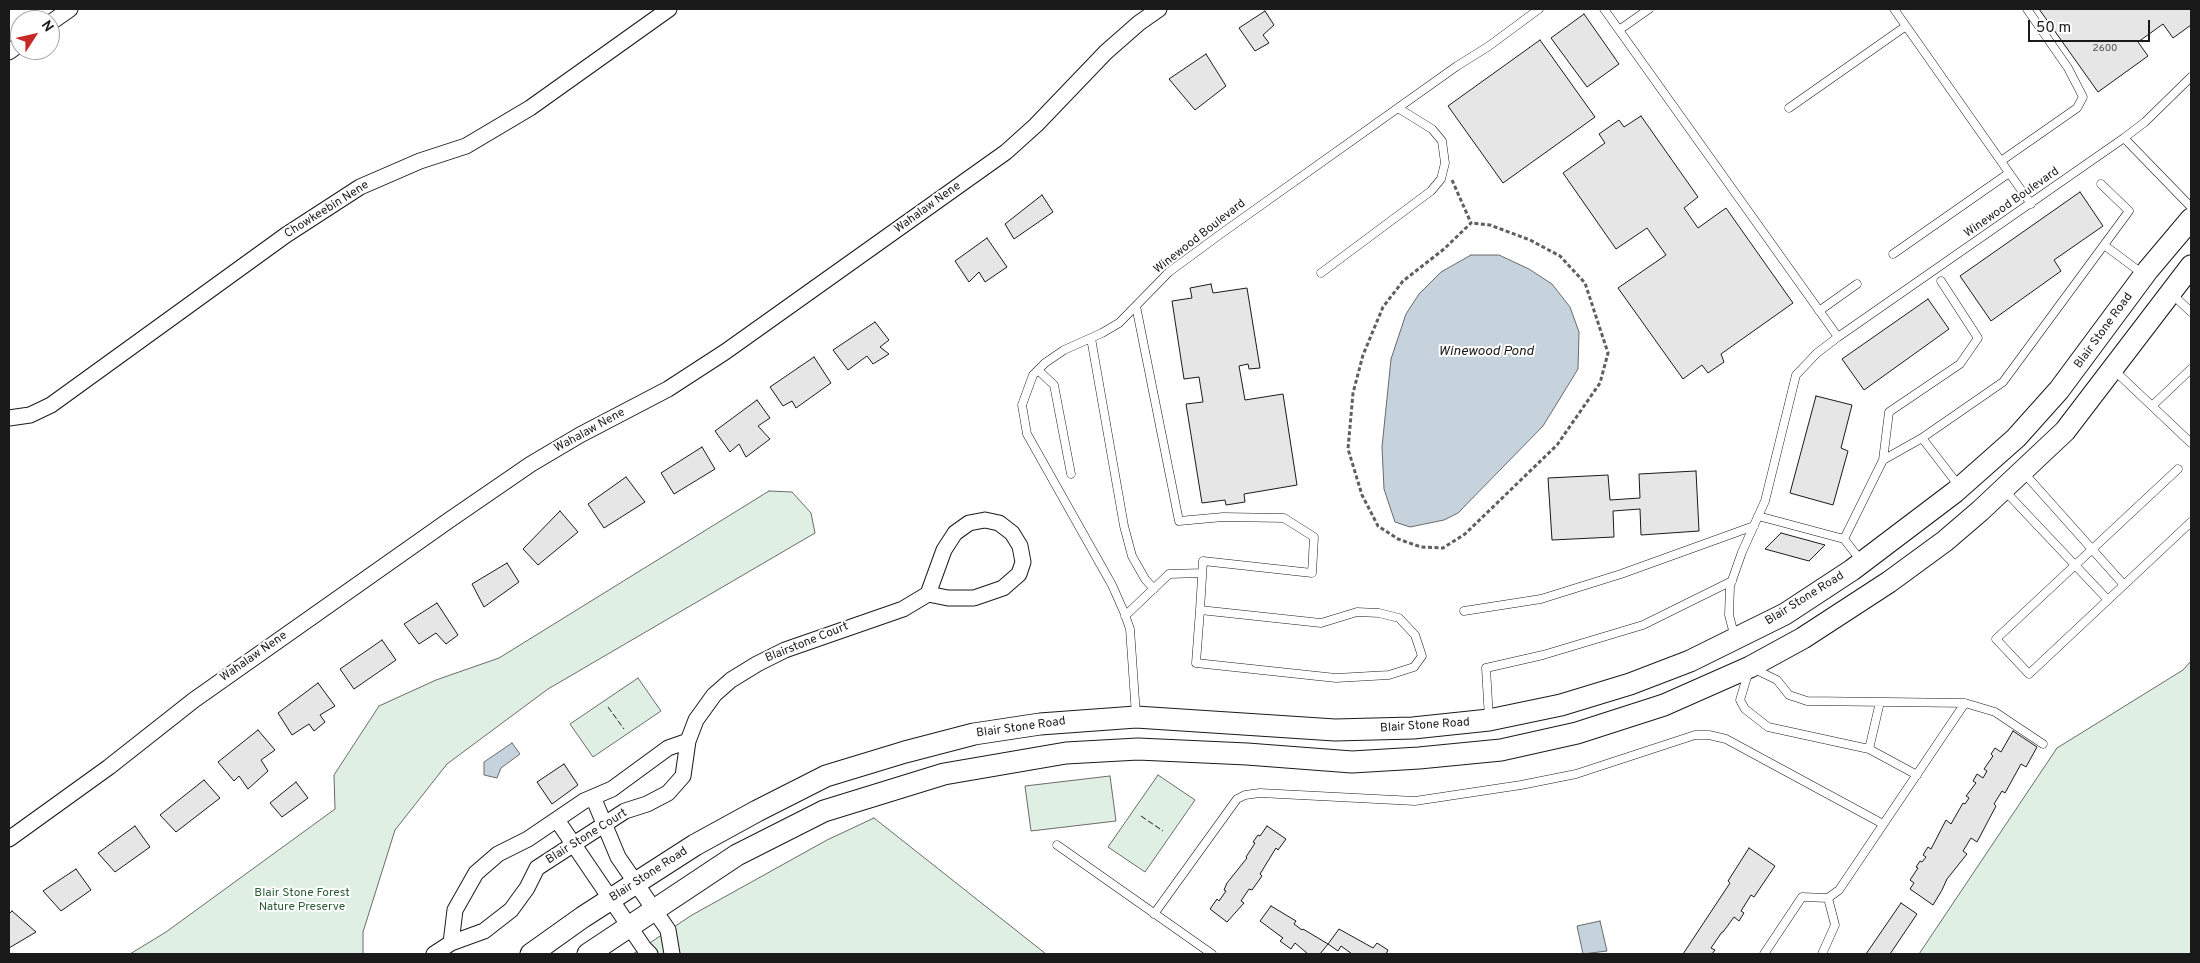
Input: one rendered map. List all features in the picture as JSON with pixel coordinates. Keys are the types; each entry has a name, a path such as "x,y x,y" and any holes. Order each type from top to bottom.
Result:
{"main road":[{"name":"Blair Stone Road","path":"531,954 636,883 704,841 757,811 826,776 905,752 974,734 1040,724 1136,717 1335,730 1413,728 1489,720 1561,705 1630,684 1690,661 1785,614 1862,562 1960,488 2016,438 2059,390 2145,275 2191,219"},
{"path":"588,954 737,855 824,811 944,774 1066,753 1138,748 1352,762 1492,751 1577,733 1664,705 1750,667 1804,638 1889,582 1945,541 1980,512 2065,431 2114,370 2191,266"},
{"path":"1960,488 1980,512"},
{"path":"1735,640 1750,667"},
{"path":"1136,717 1138,748"},
{"path":"1489,720 1492,751"}],"street":[{"name":"Chowkeebin Nene","path":"9,418 30,415 51,405 286,235 352,193 420,161 466,146 530,108 669,9"},
{"name":"Wahalaw Nene","path":"9,839 109,767 194,700 448,521 531,464 580,435 668,389 725,352 1006,152 1036,125 1106,52 1158,9"},
{"path":"985,520 999,523 1012,533 1020,546 1023,562 1019,574 1003,588 974,598 948,598 928,594 944,550 955,533 969,523 985,520"},
{"name":"Blairstone Court","path":"688,740 696,720 714,695 731,680 757,664 785,650 903,609 928,594"},
{"path":"451,943 455,910 476,874 498,854 528,839 556,820 612,789 668,748 688,740"},
{"name":"Blair Stone Court","path":"434,954 451,943 484,931 511,910 527,888 537,868 625,811 647,804 668,793 683,776 688,740"},
{"path":"593,798 618,858 668,930 672,954"},
{"path":"556,820 650,954"}],"lane":[{"name":"Winewood Boulevard","path":"1136,717 1130,629 1126,616 1112,585 1027,434 1022,404 1033,375 1064,350 1119,323 1169,272 1214,238 1539,9"},
{"path":"1604,9 1838,337"},
{"path":"1619,30 1649,9"},
{"path":"1894,9 2031,204"},
{"path":"2001,162 2077,108 2084,97 2068,68 2027,9"},
{"path":"1789,108 1906,26"},
{"name":"Winewood Boulevard","path":"1735,640 1729,615 1732,581 1765,501 1796,375 1817,353 1838,337 2124,138 2145,122 2191,77"},
{"path":"1321,273 1431,191 1441,179 1445,163 1442,141 1432,129 1398,108"},
{"path":"2124,138 2191,207"},
{"path":"1894,254 2009,173"},
{"path":"1883,460 1922,438 2003,382 2129,211 2100,184"},
{"path":"2104,245 2145,275"},
{"path":"1844,539 1883,460 1889,412 1960,364 1978,338 1941,281"},
{"path":"1820,311 1857,284"},
{"path":"2170,293 2191,312"},
{"path":"1136,306 1179,521 1223,517 1284,518 1314,537 1312,573 1203,561 1196,663 1336,678 1389,675 1414,667 1422,656 1415,635 1399,618 1379,613 1357,612 1321,624 1200,610"},
{"path":"1091,338 1124,526 1132,556 1145,579 1154,589"},
{"path":"1038,370 1054,385 1071,474"},
{"path":"2114,370 2191,443"},
{"path":"2152,406 2191,370"},
{"path":"1922,438 1960,488"},
{"path":"2178,469 1996,639 2029,674 2191,522"},
{"path":"2023,471 2124,585"},
{"path":"2004,490 2108,600"},
{"path":"1758,516 1844,539 1862,562"},
{"path":"1464,611 1541,599 1630,572 1754,526"},
{"path":"1126,616 1169,574 1202,572"},
{"path":"1489,720 1486,668 1543,655 1643,625 1732,581"},
{"path":"1917,775 1869,749 1768,727 1746,709 1740,700 1750,667 1777,680 1789,695 1807,701 1965,703 1995,712 2043,744"},
{"path":"1869,749 1880,702"},
{"path":"1764,954 1802,897 1828,898 1838,890 1965,703"},
{"path":"1154,914 1237,799 1245,795 1260,793 1415,801 1521,785 1576,774 1695,735 1708,734 1726,739 1883,824"},
{"path":"1057,845 1212,954"},
{"path":"1822,954 1835,925 1828,898"}],"path":[{"path":"1445,163 1471,223"},
{"path":"1471,223 1490,225 1530,240 1560,256 1585,283 1608,354 1600,383 1557,445 1465,534 1443,548 1422,547 1398,539 1378,526 1362,495 1348,449 1353,393 1363,355 1383,307 1403,281 1444,249 1471,223"}],"green space":[{"name":"Blair Stone Forest Nature Preserve","path":"769,491 792,492 811,513 815,533 548,689 447,764 395,830 363,932 363,954 130,954 166,932 335,809 334,775 379,706 436,680 499,658"},
{"path":"2191,661 2191,954 1919,954 2057,748 2183,670"},
{"path":"638,678 661,711 593,757 570,724"},
{"path":"1158,775 1195,800 1145,872 1108,847"},
{"path":"1110,776 1116,821 1031,831 1025,786"},
{"path":"874,818 1046,954 633,954 692,915 827,840"}],"water":[{"name":"Winewood Pond","path":"1471,255 1499,255 1529,269 1552,284 1570,307 1579,332 1578,369 1543,426 1458,513 1444,520 1410,527 1395,522 1384,489 1382,447 1391,359 1406,314 1419,294 1441,272"},
{"path":"512,743 520,754 501,768 497,778 484,775 484,762"},
{"path":"1600,921 1607,951 1583,954 1577,926"}],"building":[{"path":"2039,9 2191,9 2191,25 2173,38 2163,24 2138,42 2148,56 2098,92"},
{"path":"1265,11 1274,25 1263,35 1269,43 1255,51 1239,28"},
{"path":"1584,14 1619,64 1587,87 1551,38"},
{"path":"1540,40 1595,117 1503,183 1448,106"},
{"path":"1206,54 1226,86 1195,110 1169,79"},
{"path":"1641,116 1698,197 1684,208 1698,228 1726,208 1793,303 1721,354 1724,362 1708,373 1702,365 1683,379 1618,288 1666,255 1647,228 1616,249 1563,173 1605,143 1599,134 1619,120 1624,127"},
{"path":"2080,192 2103,226 2054,260 2061,271 1991,321 1960,276"},
{"path":"1042,195 1053,212 1014,239 1005,224"},
{"path":"987,238 1007,267 985,282 979,272 969,282 955,261"},
{"path":"1211,284 1213,293 1247,288 1260,368 1249,369 1248,364 1239,366 1245,400 1283,394 1297,485 1244,494 1245,502 1226,505 1225,500 1202,503 1186,404 1203,402 1199,377 1184,379 1172,301 1192,298 1190,288"},
{"path":"1928,299 1949,329 1864,390 1842,359"},
{"path":"875,322 889,340 880,347 889,354 873,364 867,356 848,370 833,350"},
{"path":"814,357 831,383 796,408 792,401 783,406 770,387"},
{"path":"1816,396 1852,405 1841,448 1848,451 1833,505 1790,493"},
{"path":"757,400 770,418 758,426 770,439 746,457 739,444 730,452 715,431"},
{"path":"702,447 715,469 674,494 661,473"},
{"path":"1696,471 1699,531 1641,535 1640,509 1613,511 1614,537 1552,540 1548,478 1608,475 1610,500 1640,498 1639,474"},
{"path":"626,477 645,502 604,528 588,504"},
{"path":"560,511 578,532 538,565 523,549"},
{"path":"1781,533 1825,545 1809,561 1765,549"},
{"path":"507,563 519,582 484,607 472,584"},
{"path":"437,603 458,635 446,644 436,633 419,644 404,624"},
{"path":"382,640 396,660 354,689 340,669"},
{"path":"318,683 335,706 320,715 325,722 314,731 309,724 292,735 278,713"},
{"path":"258,730 275,750 261,760 268,771 248,789 239,776 234,781 218,762"},
{"path":"2013,731 2037,747 2026,767 2021,764 2005,793 2002,791 1977,842 1971,838 1963,851 1967,854 1947,879 1933,905 1910,889 1914,883 1910,880 1920,861 1922,862 1926,857 1923,855 1928,847 1931,849 1946,820 1951,824 1963,803 1965,804 1969,798 1966,796 1976,783 1973,781 1977,774 1983,778 1987,771 1984,769 1993,756 1991,754 1995,748 2001,752"},
{"path":"564,764 578,785 552,804 537,782"},
{"path":"204,780 220,798 176,832 160,815"},
{"path":"296,782 308,798 282,817 270,803"},
{"path":"135,826 150,847 115,872 98,853"},
{"path":"1267,826 1286,839 1278,850 1276,848 1260,874 1262,876 1252,890 1249,889 1241,901 1244,903 1227,922 1210,909 1226,891 1224,890 1227,883 1247,858 1255,843 1253,842"},
{"path":"1749,848 1775,866 1754,897 1751,895 1741,911 1744,913 1739,921 1734,917 1722,932 1711,948 1715,950 1712,954 1683,954 1730,883 1728,881"},
{"path":"76,869 91,890 61,911 43,891"},
{"path":"1901,903 1917,914 1890,954 1866,954"},
{"path":"1271,906 1296,921 1294,924 1302,930 1328,944 1320,954 1308,954 1295,943 1291,949 1280,941 1283,938 1260,921"},
{"path":"12,911 36,932 9,948 9,914"},
{"path":"1339,929 1373,948 1377,943 1388,950 1386,954 1352,954 1341,946 1338,951 1328,944"}],"fence":[{"path":"608,707 624,729"},
{"path":"1141,816 1163,831"}]}
